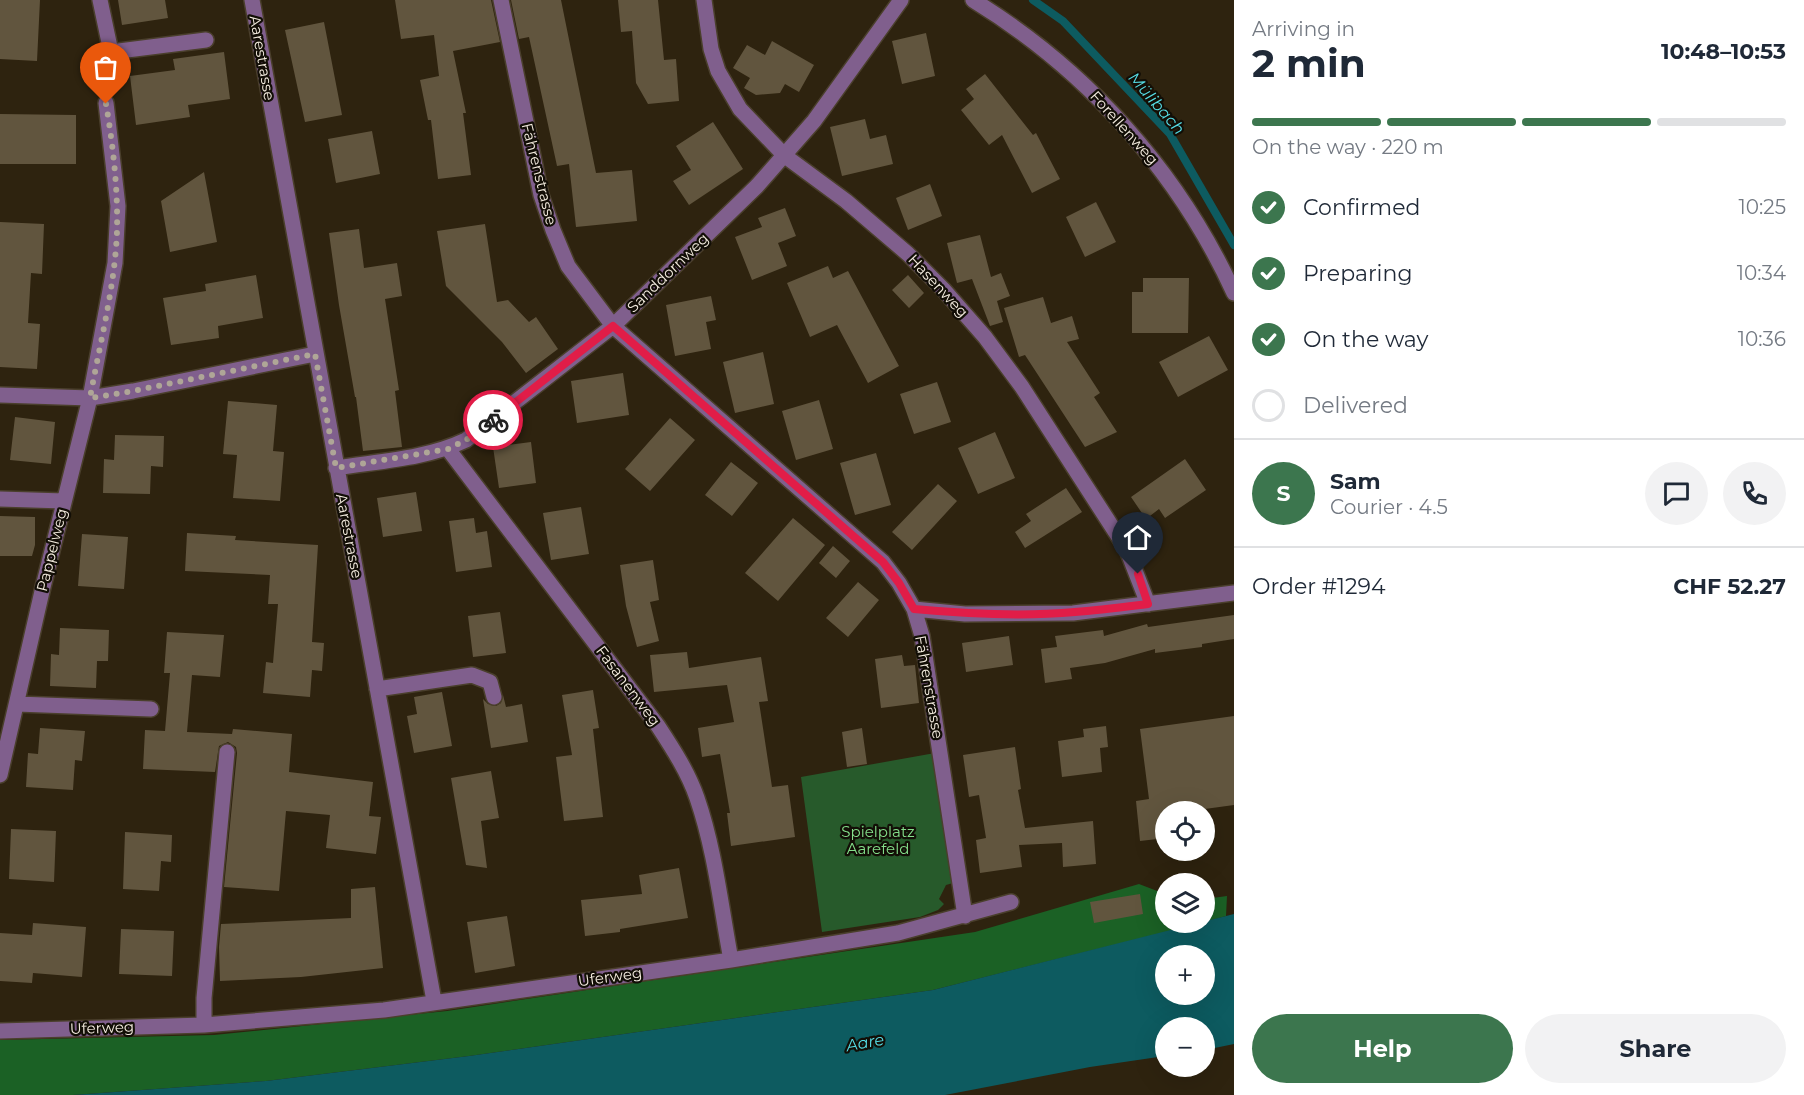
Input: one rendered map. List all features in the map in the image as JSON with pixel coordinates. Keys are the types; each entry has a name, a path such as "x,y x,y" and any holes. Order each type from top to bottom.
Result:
{"street":[{"path":"100,0 111,52 206,40"},
{"name":"Aarestrasse","path":"252,0 434,1001"},
{"name":"Fährenstrasse","path":"501,0 541,195 568,266 613,326 883,562 914,609 927,664 965,916"},
{"name":"Hasenweg","path":"704,0 711,50 718,71 740,109 785,156 846,201 908,254 943,289 985,337 1022,387 1127,550 1148,604"},
{"name":"Sanddornweg","path":"336,468 448,449 466,440 613,326 785,156 814,121 901,0"},
{"name":"Forellenweg","path":"973,0 1070,71 1121,121 1166,175 1194,216 1219,260 1234,293"},
{"name":"Pappelweg","path":"0,775 90,398 115,262 118,206 106,104"},
{"path":"0,395 90,398 315,354"},
{"name":"Fasanenweg","path":"448,449 658,726 686,770 708,835 730,960"},
{"path":"0,499 64,501"},
{"path":"914,609 965,614 1073,613 1234,593"},
{"path":"377,688 472,675 490,682 494,697"},
{"path":"17,704 151,709"},
{"path":"204,1025 204,998 227,752"},
{"name":"Uferweg","path":"0,1031 204,1025 384,1010 730,960 898,933 1011,902"}],"green space":[{"name":"Spielplatz Aarefeld","path":"935,753 953,883 946,885 939,899 944,904 938,910 920,917 822,932 801,777"},
{"path":"1139,884 1155,890 1155,933 1162,933 933,990 469,1056 266,1081 73,1095 0,1095 0,1040 214,1035 447,1011 975,932"},
{"path":"1227,896 1226,916 1215,919 1215,898"}],"water":[{"name":"Aare","path":"1234,914 1234,1044 1215,1048 1215,1017 1155,1017 1155,1057 1090,1067 945,1095 73,1095 266,1081 469,1056 933,990 1159,933 1215,933 1215,919"}],"building":[{"path":"0,0 40,0 37,61 0,59"},
{"path":"118,0 165,0 168,18 122,25"},
{"path":"395,0 491,0 500,42 453,51 466,113 463,113 471,175 438,179 431,120 428,120 420,80 439,76 434,35 401,39"},
{"path":"511,0 561,0 596,173 632,170 637,221 576,227 569,164 557,166 529,37 519,39"},
{"path":"618,0 658,0 664,60 676,59 679,101 648,104 636,83 632,31 621,32"},
{"path":"324,22 342,115 305,122 285,30"},
{"path":"926,33 935,76 902,84 892,41"},
{"path":"772,41 814,65 799,92 785,84 780,93 756,95 744,88 750,78 733,68 747,45 765,55"},
{"path":"224,52 230,99 188,105 190,117 136,125 130,76 175,70 173,59"},
{"path":"985,74 1033,135 1036,133 1060,179 1032,193 1002,135 989,145 961,110 974,99 966,89"},
{"path":"0,114 76,115 76,164 0,164"},
{"path":"865,119 870,139 886,135 893,164 842,176 830,127"},
{"path":"713,122 743,169 689,205 673,181 691,170 676,146"},
{"path":"372,131 380,174 336,183 328,139"},
{"path":"204,172 217,242 170,252 161,201"},
{"path":"930,184 942,216 908,230 896,198"},
{"path":"1096,202 1116,242 1085,257 1066,217"},
{"path":"785,208 796,236 778,243 787,266 752,280 735,237 762,227 758,218"},
{"path":"0,222 44,224 42,274 31,273 28,323 40,324 37,369 0,367"},
{"path":"485,224 497,302 508,300 529,322 536,317 558,349 526,373 502,342 446,286 437,231"},
{"path":"359,229 364,268 397,263 402,296 385,299 399,390 395,391 402,447 363,451 329,233"},
{"path":"980,235 991,277 1001,273 1010,296 997,301 1003,322 990,326 972,279 957,283 947,243"},
{"path":"828,266 833,278 848,271 899,366 868,383 837,325 810,337 787,283"},
{"path":"256,275 263,318 218,326 219,338 171,345 163,298 206,291 205,284"},
{"path":"908,275 924,293 909,308 892,290"},
{"path":"1143,278 1189,278 1188,333 1132,333 1132,292 1143,292"},
{"path":"711,296 716,320 706,322 711,349 675,356 666,305"},
{"path":"1043,297 1051,323 1072,316 1079,339 1067,342 1100,393 1094,397 1117,432 1085,447 1025,355 1019,357 1004,308"},
{"path":"1209,336 1228,370 1178,397 1159,362"},
{"path":"763,352 774,404 735,413 723,362"},
{"path":"623,373 629,415 577,423 571,381"},
{"path":"937,382 951,422 914,434 900,394"},
{"path":"819,400 833,449 796,460 782,411"},
{"path":"228,401 277,405 273,451 284,452 280,501 233,498 237,455 223,454"},
{"path":"15,417 55,422 51,464 10,460"},
{"path":"670,418 695,440 650,491 625,469"},
{"path":"995,432 1015,478 978,494 958,448"},
{"path":"115,435 164,436 163,467 151,466 150,494 103,493 104,459 114,460"},
{"path":"531,442 536,483 499,488 493,447"},
{"path":"876,453 891,505 855,515 840,463"},
{"path":"1185,459 1206,490 1165,518 1159,509 1146,519 1131,497"},
{"path":"731,462 758,483 732,516 705,495"},
{"path":"938,484 957,501 912,550 892,532"},
{"path":"1066,488 1082,512 1025,548 1015,532 1031,521 1026,514"},
{"path":"416,492 422,531 383,537 377,498"},
{"path":"581,507 589,554 551,560 543,513"},
{"path":"0,516 35,517 35,545 32,556 0,556"},
{"path":"474,518 476,533 487,531 492,567 456,572 449,521"},
{"path":"793,518 825,545 778,601 745,573"},
{"path":"187,533 236,536 235,540 318,545 312,642 324,643 322,671 312,670 310,697 263,693 266,662 273,663 278,604 268,604 270,575 185,571"},
{"path":"82,534 128,537 124,589 78,586"},
{"path":"833,546 850,561 836,578 819,563"},
{"path":"653,560 659,600 650,602 659,641 637,647 626,606 620,565"},
{"path":"858,582 879,600 848,637 826,618"},
{"path":"500,612 506,653 473,657 468,616"},
{"path":"1234,615 1234,639 1202,644 1202,647 1155,653 1155,649 1105,663 1070,668 1072,679 1045,683 1041,649 1057,647 1055,636 1103,630 1104,636 1147,624 1148,627"},
{"path":"60,628 109,630 108,661 97,661 96,688 50,686 51,654 59,655"},
{"path":"167,632 224,635 220,677 192,675 187,732 232,734 233,729 292,734 289,772 373,782 369,816 381,817 376,854 326,848 330,815 286,811 279,891 224,887 236,747 228,742 219,746 215,772 143,769 145,730 165,731 170,673 164,673"},
{"path":"1009,636 1013,665 966,672 962,643"},
{"path":"687,652 689,668 761,657 768,701 759,702 772,787 788,785 795,837 731,846 727,813 730,813 720,754 702,757 698,728 734,722 727,685 654,692 650,655"},
{"path":"902,655 904,666 915,665 919,703 881,708 875,659"},
{"path":"593,690 599,728 593,729 603,817 564,821 556,757 572,755 562,695"},
{"path":"442,692 452,746 414,753 407,716 417,714 414,697"},
{"path":"503,695 506,707 522,704 528,742 491,748 483,699 488,704 496,706 501,703"},
{"path":"1234,716 1234,805 1215,808 1215,801 1155,801 1155,839 1140,841 1136,801 1149,799 1140,729"},
{"path":"1106,726 1108,747 1100,748 1102,772 1062,777 1058,741 1084,737 1083,729"},
{"path":"40,728 85,731 82,761 75,760 73,790 26,787 28,753 38,754"},
{"path":"862,728 867,764 847,767 842,732"},
{"path":"1015,747 1021,789 1018,790 1025,828 1093,821 1096,864 1063,867 1062,843 1019,845 1022,867 980,873 976,840 986,838 979,795 969,797 963,755"},
{"path":"491,771 499,818 481,821 487,868 466,865 451,778"},
{"path":"11,829 56,831 54,882 9,879"},
{"path":"125,832 172,835 171,862 161,861 159,891 123,889"},
{"path":"679,868 688,918 620,929 620,932 585,936 581,900 642,894 639,875"},
{"path":"375,887 383,968 301,977 220,981 221,924 351,918 351,889"},
{"path":"1140,894 1143,914 1094,923 1090,902"},
{"path":"507,916 515,966 475,973 467,922"},
{"path":"33,923 86,927 82,977 33,973 32,983 0,981 0,933 32,935"},
{"path":"121,929 174,931 172,976 119,974"}],"waterway":[{"name":"Mülibach","path":"1033,0 1063,21 1170,134 1234,245"}],"way so far":[{"path":"106,104 118,206 117,233 115,262 90,398 315,354 336,468 448,449 466,440 493,420"}],"route":[{"path":"493,420 613,326 883,562 914,609 965,614 1032,614 1073,613 1148,604 1138,574"}]}
